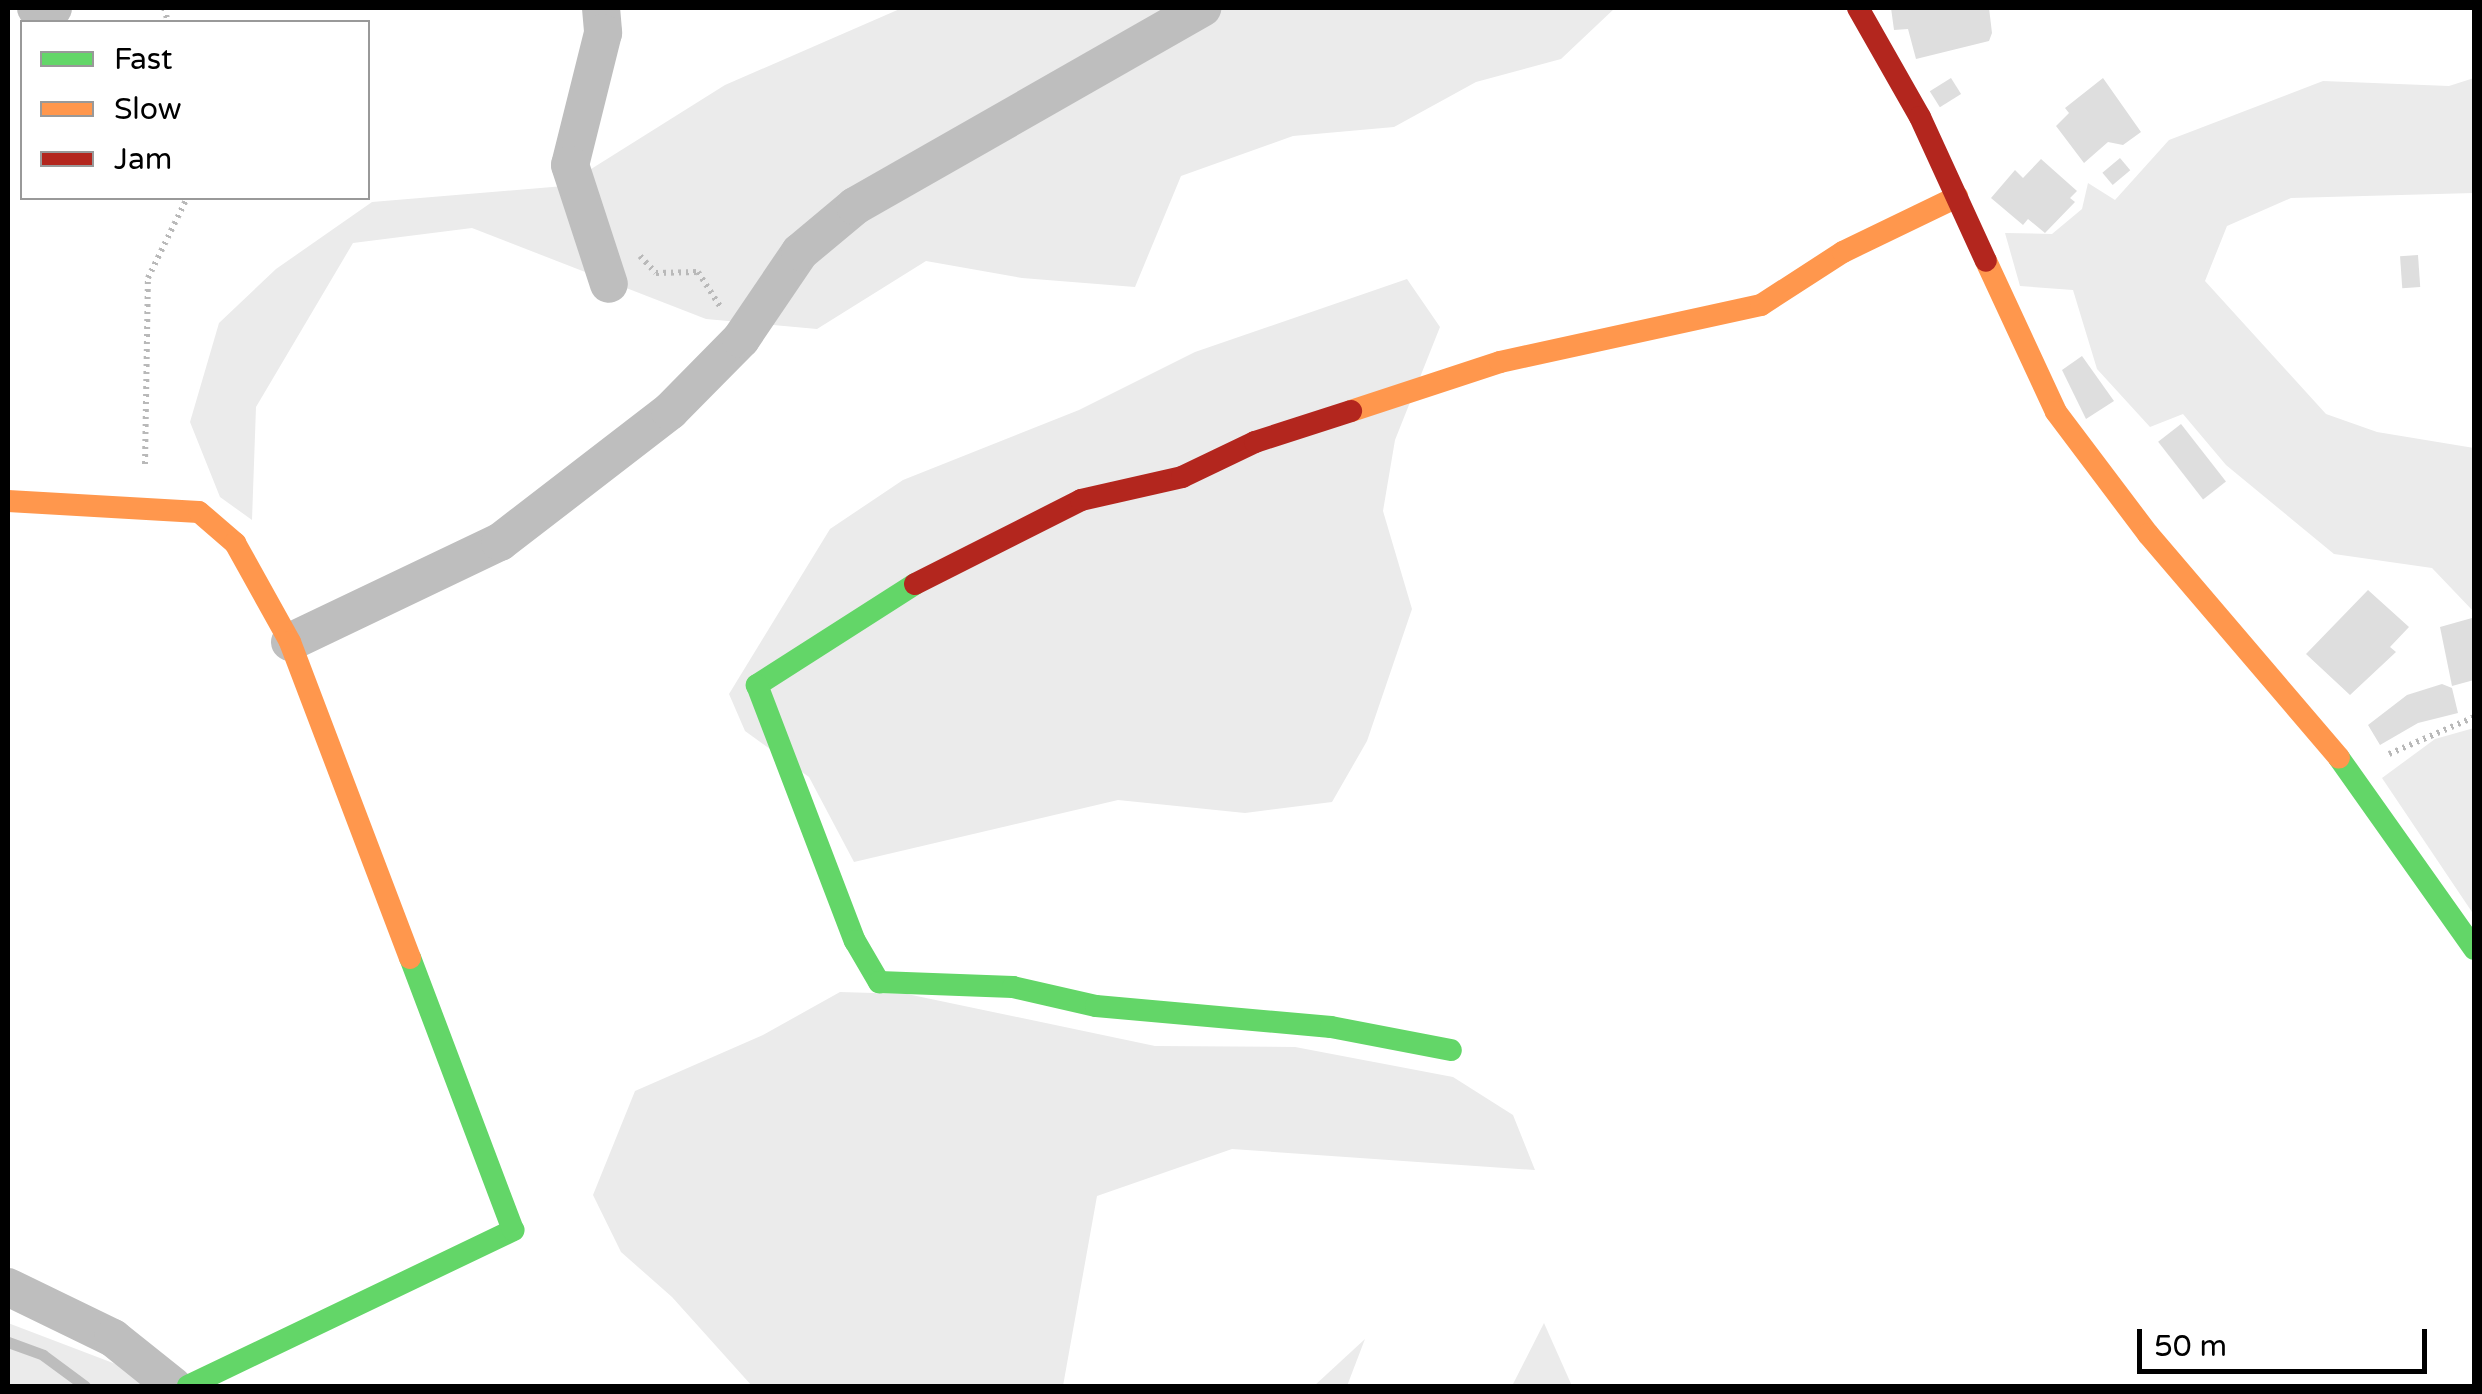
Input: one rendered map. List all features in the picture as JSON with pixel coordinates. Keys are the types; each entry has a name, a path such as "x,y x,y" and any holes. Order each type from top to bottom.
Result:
{"street":[{"path":"36,8 52,8"},
{"path":"601,8 602,33 570,165 610,284"},
{"path":"290,642 500,542 670,411 740,339 800,252 855,206 1202,8"},
{"path":"1858,8 1958,197 2056,412 2115,494 2319,729 2474,949"},
{"path":"1451,1050 1330,1027 1096,1006 1013,987 879,982 855,941 758,685 874,604 1081,500 1182,477 1255,442 1500,362 1761,305 1843,252 1958,197"},
{"path":"8,500 145,505 199,512 235,544 290,642 513,1230 188,1386"},
{"path":"8,1287 113,1338 173,1386"}],"path":[{"path":"145,505 148,278 186,200"},
{"path":"632,246 656,273 698,272 740,339"},
{"path":"2355,780 2438,728 2474,716"}],"shaded area":[{"path":"902,8 1615,8 1561,59 1476,82 1394,127 1293,136 1181,176 1135,287 1022,278 926,261 817,329 706,319 472,228 353,243 256,407 252,520 220,497 190,422 219,323 276,269 372,202 564,186 725,85"},
{"path":"2474,78 2474,193 2291,198 2227,226 2205,281 2326,414 2377,432 2474,448 2474,612 2432,568 2334,554 2226,465 2183,414 2150,427 2097,369 2073,290 2020,286 2005,233 2052,234 2082,209 2088,183 2115,200 2169,140 2323,81 2449,86"},
{"path":"1407,279 1440,327 1395,440 1383,511 1412,609 1367,741 1332,802 1245,813 1118,800 854,862 809,777 745,731 729,694 830,529 903,480 1079,410 1195,352"},
{"path":"2474,728 2474,915 2382,778 2435,739"},
{"path":"840,992 907,994 1155,1046 1295,1047 1453,1077 1513,1115 1535,1170 1232,1149 1097,1196 1063,1386 752,1386 672,1297 621,1252 593,1195 635,1091 763,1035"},
{"path":"8,1323 155,1379 158,1386 8,1386"},
{"path":"1544,1323 1572,1386 1512,1386"},
{"path":"1365,1339 1347,1386 1314,1386"}],"building":[{"path":"1891,8 1989,8 1992,33 1989,41 1916,59 1908,29 1894,30"},
{"path":"1951,78 1961,94 1940,107 1930,91"},
{"path":"2103,78 2141,132 2123,145 2108,142 2084,163 2056,126 2069,113 2065,108"},
{"path":"2120,158 2130,170 2113,185 2102,173"},
{"path":"2041,159 2077,191 2070,198 2075,202 2045,233 2028,219 2023,225 1991,198 2015,170 2023,178"},
{"path":"2418,255 2420,287 2402,288 2400,256"},
{"path":"2082,356 2114,401 2086,419 2062,370"},
{"path":"2181,424 2226,482 2203,499 2158,442"},
{"path":"2368,590 2409,627 2390,647 2396,652 2350,695 2306,654"},
{"path":"2472,618 2474,680 2452,686 2440,627"},
{"path":"2442,684 2452,688 2458,713 2418,723 2380,745 2368,725 2407,695"}],"waterway":[{"path":"8,1342 43,1355 85,1386"}],"traffic: fast":[{"path":"915,584 757,685 855,941 879,982 1013,987 1096,1006 1331,1027 1451,1050"},
{"path":"2339,758 2474,949"},
{"path":"188,1386 513,1230 410,958"}],"traffic: slow":[{"path":"1351,411 1500,362 1761,305 1843,252 1957,197"},
{"path":"1986,261 2056,412 2148,534 2339,758"},
{"path":"8,501 199,512 235,543 290,642 410,958"}],"traffic: jam":[{"path":"1858,8 1920,117 1986,261"},
{"path":"915,584 1081,500 1182,477 1255,442 1351,411"}]}
